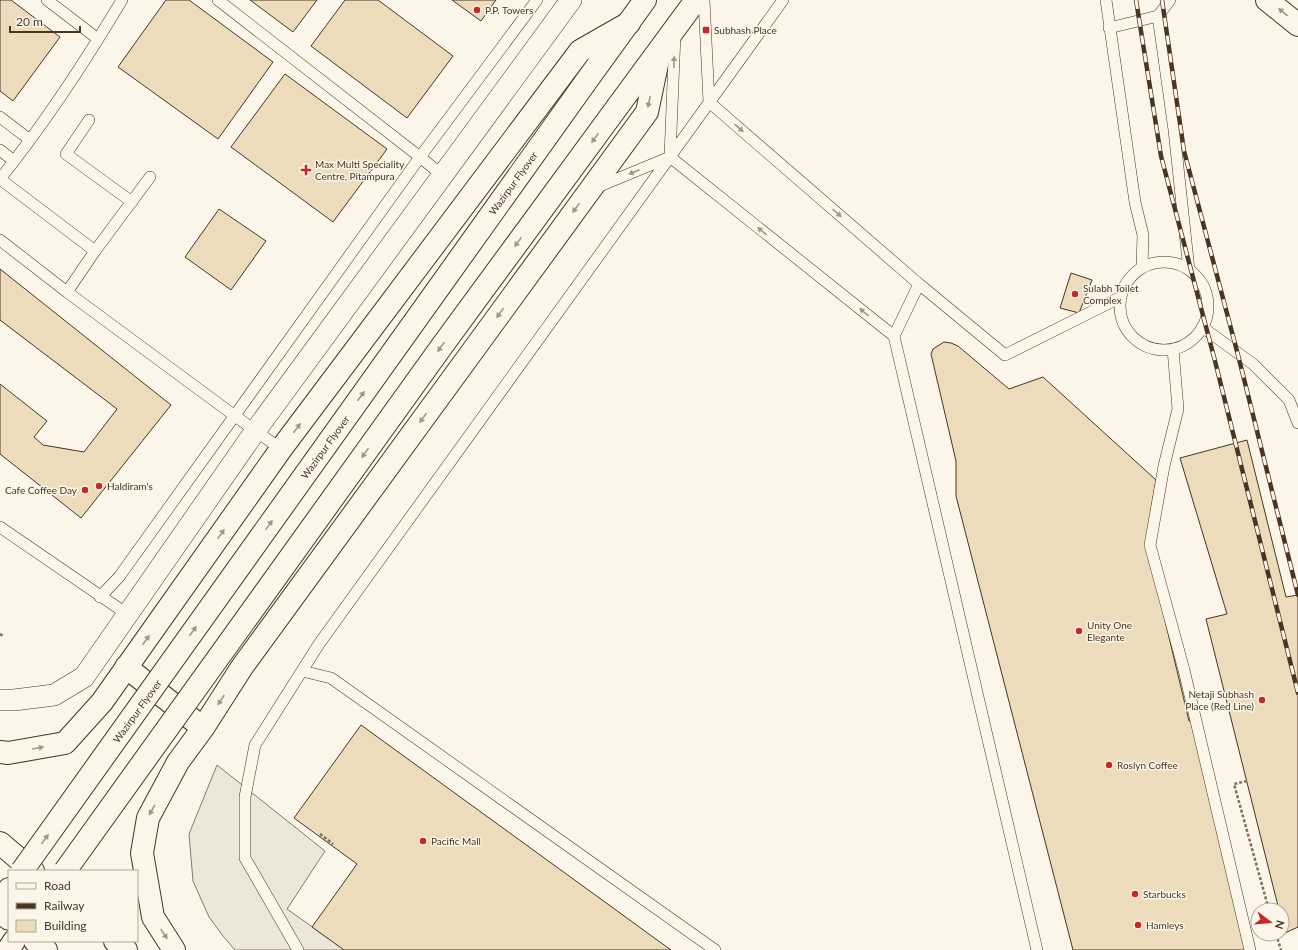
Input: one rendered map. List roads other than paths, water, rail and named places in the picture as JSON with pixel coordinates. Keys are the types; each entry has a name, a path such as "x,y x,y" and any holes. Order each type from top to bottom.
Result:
{"main road":[{"name":"Wazirpur Flyover","path":"23,870 645,0"},
{"path":"66,870 442,346 696,0"},
{"path":"1267,0 1298,25"},
{"path":"0,752 8,753 65,743 102,702 281,449 580,51 628,23"},
{"path":"174,950 153,917 142,853 148,818 178,762 203,728 242,667 647,112 660,50"},
{"path":"126,667 203,728"},
{"path":"0,843 32,870"},
{"path":"0,902 8,890"},
{"path":"0,911 8,918"},
{"path":"37,942 46,950"},
{"path":"116,942 126,950"}],"street":[{"path":"0,700 14,700 54,695 84,677 256,430 571,0"}],"lane":[{"path":"47,0 98,39"},
{"path":"96,251 0,179 30,140 98,39 122,0"},
{"path":"218,0 442,175"},
{"path":"100,597 119,577 420,157 537,0"},
{"path":"704,0 709,102 919,284 1005,355 1121,297"},
{"path":"298,950 245,858 245,797 255,745 324,638 783,0"},
{"path":"1106,0 1135,202 1143,235 1142,267"},
{"path":"1109,28 1158,16 1170,0"},
{"path":"1158,16 1174,130 1189,270"},
{"path":"670,157 676,28"},
{"path":"0,117 30,140"},
{"path":"89,120 66,154 132,202"},
{"path":"0,150 14,161"},
{"path":"588,191 670,157"},
{"path":"670,157 894,336 1038,950"},
{"path":"68,292 150,177"},
{"path":"0,240 281,449"},
{"path":"1167,262 1178,264 1189,270 1198,279 1205,290 1207,302 1206,314 1202,326 1195,336 1185,344 1161,350 1149,347 1137,341 1122,322 1120,309 1121,297 1125,285 1142,267 1154,263 1167,262"},
{"path":"894,336 919,284"},
{"path":"1202,326 1253,364 1289,400 1298,423"},
{"path":"1173,348 1178,409 1164,466 1150,545 1184,670 1250,950"},
{"path":"0,528 127,614"},
{"path":"302,671 331,678 715,950"}],"railway":[{"path":"1136,0 1161,156 1215,361 1298,693"},
{"path":"1162,0 1184,151 1238,355 1298,595"}],"place":[{"name":"P.P. Towers","path":"477,10"},
{"name":"Subhash Place","path":"706,30"},
{"name":"Max Multi Speciality Centre, Pitampura","path":"306,170"},
{"name":"Sulabh Toilet Complex","path":"1075,294"},
{"name":"Haldiram's","path":"99,486"},
{"name":"Cafe Coffee Day","path":"85,490"},
{"name":"Unity One Elegante","path":"1079,631"},
{"name":"Netaji Subhash Place (Red Line)","path":"1262,700"},
{"name":"Roslyn Coffee","path":"1109,765"},
{"name":"Pacific Mall","path":"423,841"},
{"name":"Starbucks","path":"1135,894"},
{"name":"Hamleys","path":"1138,925"}]}
